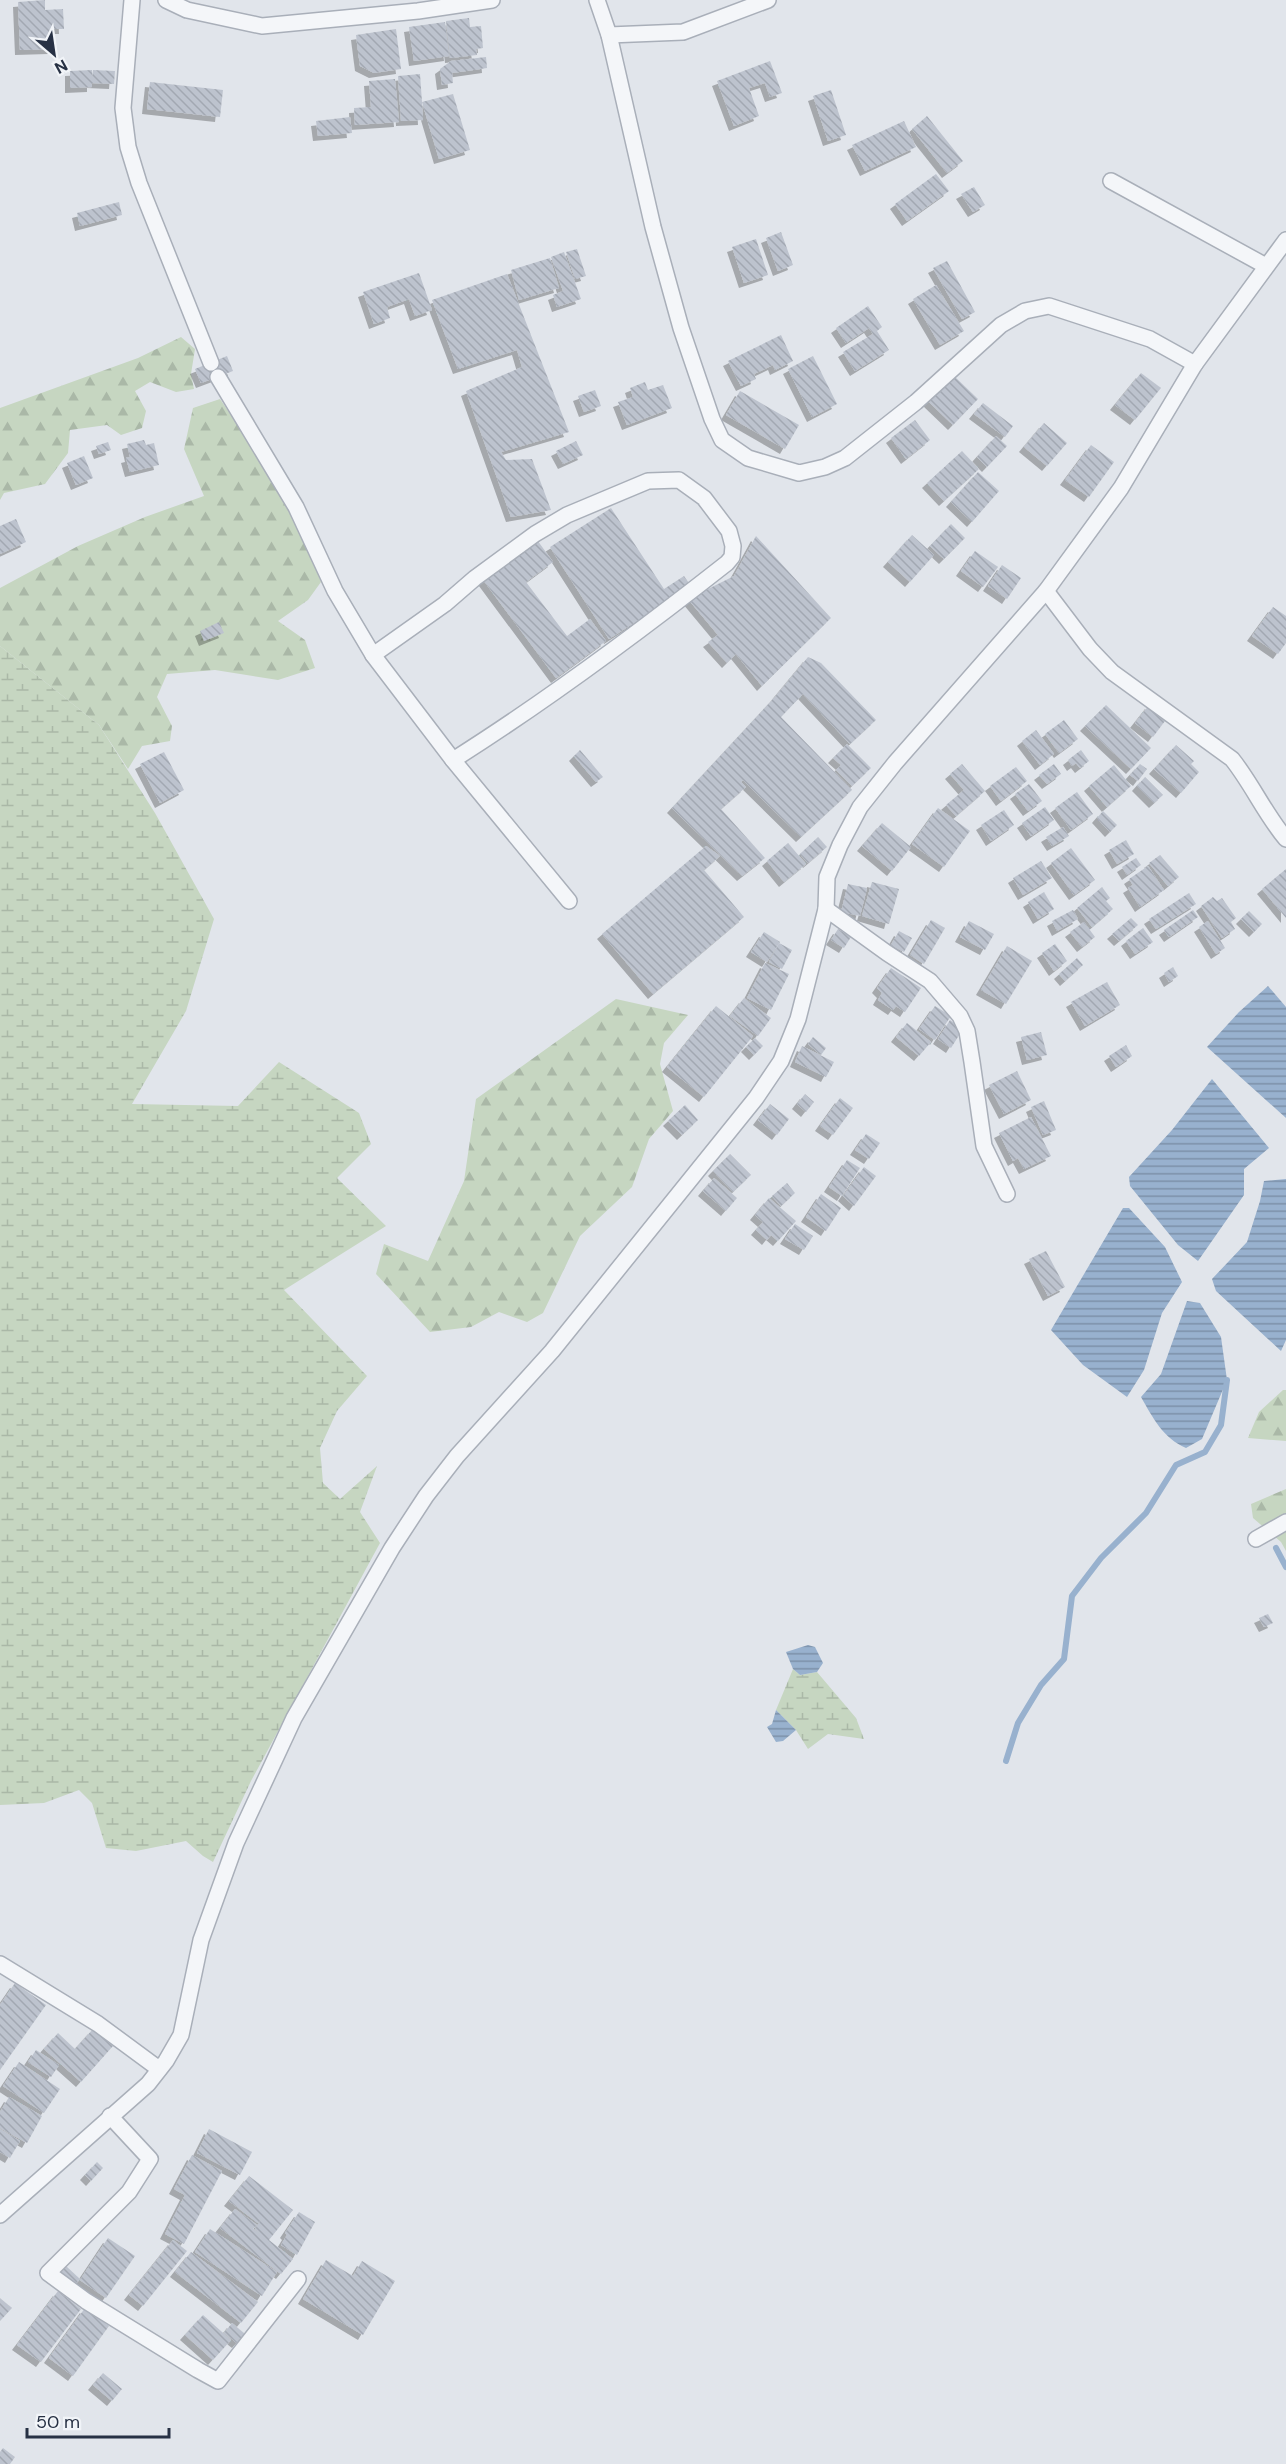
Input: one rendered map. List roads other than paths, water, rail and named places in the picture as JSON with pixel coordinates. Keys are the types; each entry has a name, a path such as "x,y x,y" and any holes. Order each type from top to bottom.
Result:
{"street":[{"path":"132,0 123,108 128,147 139,183 214,370 296,507 335,591 373,655 453,760 569,901"},
{"path":"166,0 187,10 262,26 418,11 492,0"},
{"path":"597,0 609,35 653,227 684,338 712,419 722,440 748,458 799,472 825,467 845,458 916,402 1000,325 1024,311 1049,306 1149,339 1195,364"},
{"path":"609,35 683,32 768,0"},
{"path":"1111,181 1266,266"},
{"path":"0,2215 148,2084 159,2069 181,2035 201,1940 236,1843 294,1718 350,1618 426,1496 495,1412 552,1351 762,1089 781,1061 798,1019 826,909 827,877 840,845 860,807 895,763 1046,591 1121,488 1195,364 1286,240"},
{"path":"373,655 445,604 475,578 535,534 567,515 648,481 679,480 704,498 715,512 729,531 733,546 732,557 727,563 532,710 453,760"},
{"path":"1046,591 1090,649 1112,672 1232,759 1245,775 1266,813 1286,839"},
{"path":"826,909 886,953 930,981 960,1016 967,1031 984,1146 1006,1194"},
{"path":"1256,1539 1286,1522"},
{"path":"0,1964 98,2024 159,2069"},
{"path":"111,2116 150,2158 129,2192 48,2273 86,2301 218,2381 298,2279"}],"water":[{"path":"1268,986 1286,1007 1286,1118 1207,1047 1239,1012"},
{"path":"1212,1079 1269,1148 1244,1169 1244,1195 1198,1261 1178,1245 1130,1186 1129,1177 1172,1130"},
{"path":"1286,1179 1286,1340 1281,1351 1216,1291 1212,1279 1247,1242 1264,1181"},
{"path":"1123,1208 1129,1208 1165,1247 1182,1282 1162,1313 1144,1370 1127,1397 1083,1365 1051,1330"},
{"path":"1187,1301 1200,1303 1221,1337 1227,1380 1202,1439 1186,1448 1165,1433 1154,1420 1141,1397 1161,1374"},
{"path":"808,1645 815,1647 823,1663 817,1672 800,1675 793,1669 786,1652"},
{"path":"776,1710 796,1730 783,1741 776,1742 767,1727 772,1724"}],"waterway":[{"path":"1006,1761 1018,1723 1041,1685 1064,1659 1072,1596 1101,1558 1146,1513 1176,1465 1205,1452 1221,1425 1227,1380"},
{"path":"1276,1548 1286,1567"}]}
